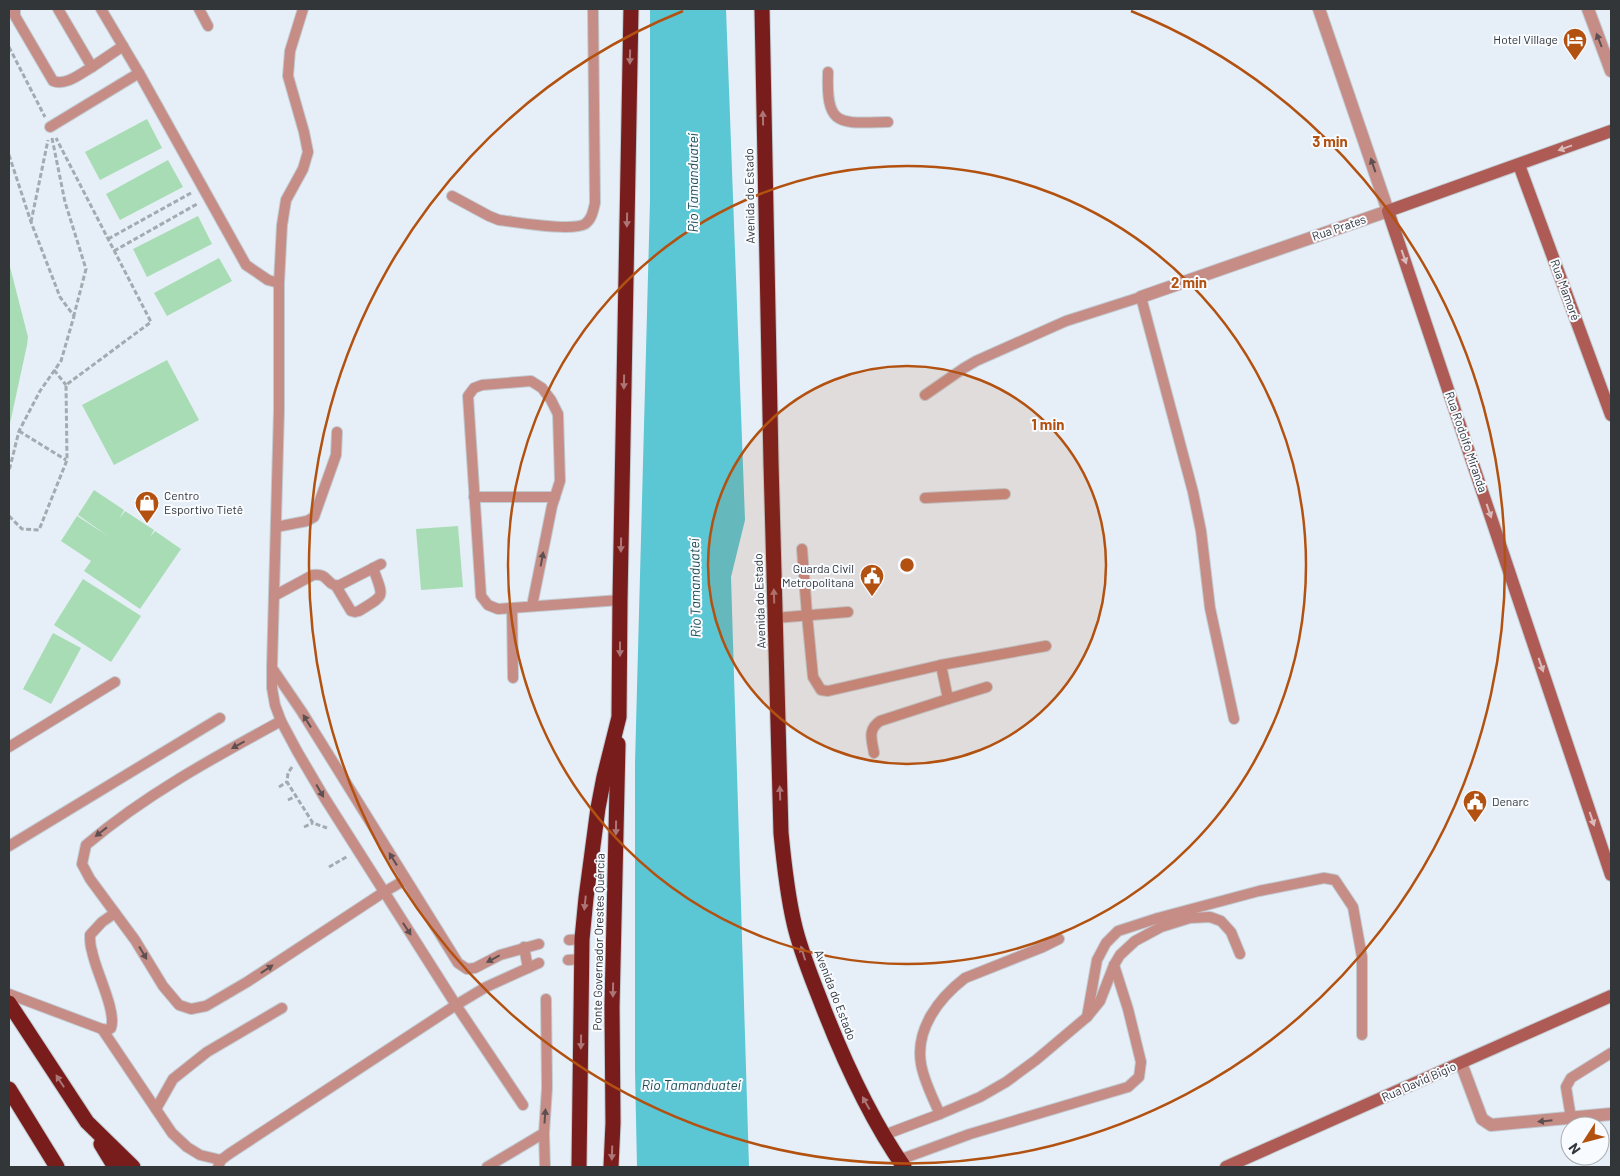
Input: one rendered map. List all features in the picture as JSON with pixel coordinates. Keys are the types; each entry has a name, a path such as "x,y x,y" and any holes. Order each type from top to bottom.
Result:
{"highway":[{"path":"579,1167 575,940 586,898 601,792 619,717 631,9"},
{"name":"Avenida do Estado","path":"762,9 775,618 781,833 786,884 794,925 807,968 835,1038 862,1098 902,1165"},
{"name":"Ponte Governador Orestes Quércia","path":"611,1167 613,1123 612,998 619,717"},
{"path":"9,1003 116,1167"},
{"path":"9,1089 57,1167"},
{"path":"87,1122 132,1167"}],"street":[{"name":"Rua Rodolfo Miranda","path":"1319,9 1611,875"},
{"path":"1588,9 1611,71"},
{"name":"Rua Prates","path":"1141,297 1611,132"},
{"name":"Rua Mamoré","path":"1519,165 1611,415"},
{"name":"Rua David Bigio","path":"1232,1166 1611,996"},
{"path":"1461,1064 1482,1119 1491,1125 1560,1119"},
{"path":"1591,1116 1611,1114"}],"lane":[{"path":"16,9 15,16 53,81 59,84 92,67 123,46"},
{"path":"58,9 92,67"},
{"path":"101,9 139,73 246,265 268,280 279,283"},
{"path":"198,9 208,26"},
{"path":"303,9 290,50 288,76 308,152 303,169 286,200 282,225 279,283 279,410 272,688 281,721 324,797 456,1006 523,1105"},
{"path":"452,196 499,220 570,228 584,224 592,216 595,194 593,9"},
{"path":"828,72 828,96 832,112 836,117 840,120 854,123 888,122"},
{"path":"50,127 139,73"},
{"path":"1141,297 1201,531 1210,608 1234,719"},
{"name":"Rua Prates","path":"925,395 976,361 1066,321 1141,297"},
{"path":"532,606 560,481 558,414 542,388 530,381 482,385 474,388 468,396 481,596 488,605 498,609 620,600"},
{"path":"276,527 307,521 314,517 336,455 337,432"},
{"path":"925,498 1005,494"},
{"path":"474,497 555,497"},
{"path":"802,549 813,678 821,690 828,691 941,665 1046,646"},
{"path":"274,596 313,575 319,574 336,586 351,611 359,611 379,599 381,595 377,566 336,586"},
{"path":"512,608 513,678"},
{"path":"775,618 848,612"},
{"path":"941,665 948,699"},
{"path":"272,667 458,963 467,970 500,955 539,944"},
{"path":"9,747 115,682"},
{"path":"874,753 871,733 874,726 880,721 987,687"},
{"path":"9,846 220,718"},
{"path":"281,721 199,766 121,818 86,845 83,851 82,864 90,879 136,940 163,986 179,1005 191,1009 206,1006 247,982 384,892 406,880"},
{"path":"1087,1017 1097,960 1106,943 1118,931 1158,918 1260,891 1324,878 1335,880 1354,908 1362,957 1362,1036"},
{"path":"9,994 102,1029 108,1030 111,1028 113,1023 111,1012 92,952 90,935 102,922 115,913"},
{"path":"884,1135 980,1097 1006,1082 1087,1017 1100,1001 1114,965 1120,956 1135,941 1161,927 1190,918 1210,918 1221,921 1231,932 1240,954"},
{"path":"940,1114 924,1074 920,1055 920,1041 934,1009 955,985 965,978 1059,940"},
{"path":"524,947 528,968"},
{"path":"102,1029 172,1133 187,1147 219,1164 229,1154 486,987 539,963"},
{"path":"902,1165 970,1134 1128,1087 1139,1077 1141,1062 1128,1009 1114,965"},
{"path":"545,1167 544,1133 547,1088 546,999"},
{"path":"156,1109 173,1079 207,1052 282,1008"},
{"path":"1571,1116 1566,1087 1571,1078 1611,1053"},
{"path":"487,1167 544,1133"}],"path":[{"path":"9,47 151,322 66,385"},
{"path":"31,222 50,127"},
{"path":"9,471 19,431 40,391 61,361 86,269 65,202 50,127"},
{"path":"9,155 31,222 60,297 74,316"},
{"path":"108,239 202,186"},
{"path":"114,251 209,198"},
{"path":"9,516 22,529 39,530 67,460 66,385 54,370"},
{"path":"19,431 67,460"},
{"path":"302,759 294,764 288,773 287,782 313,823"},
{"path":"279,787 287,782"},
{"path":"288,800 296,796"},
{"path":"304,827 313,823 322,825 333,833"},
{"path":"343,851 346,856"},
{"path":"329,867 336,863"}],"green space":[{"path":"147,119 162,148 100,180 85,152"},
{"path":"168,160 183,187 120,220 106,194"},
{"path":"198,216 212,244 147,277 133,249"},
{"path":"219,258 232,281 167,316 154,293"},
{"path":"9,263 28,337 9,428"},
{"path":"167,360 199,420 114,465 82,405"},
{"path":"94,490 124,510 119,519 125,511 154,530 150,537 155,531 181,549 140,609 84,571 91,561 61,541 77,516 108,536 78,515"},
{"path":"458,526 463,587 421,590 416,529"},
{"path":"83,579 141,616 111,662 54,625"},
{"path":"53,633 81,648 51,704 23,689"}],"water":[{"name":"Rio Tamanduateí","path":"650,9 726,9 745,520 731,577 749,1167 637,1167 635,1070 635,763 650,201"}],"place":[{"name":"Hotel Village","path":"1575,61"},
{"name":"Centro Esportivo Tietê","path":"147,524"},
{"name":"Guarda Civil Metropolitana","path":"872,597"},
{"name":"Denarc","path":"1475,823"}]}
